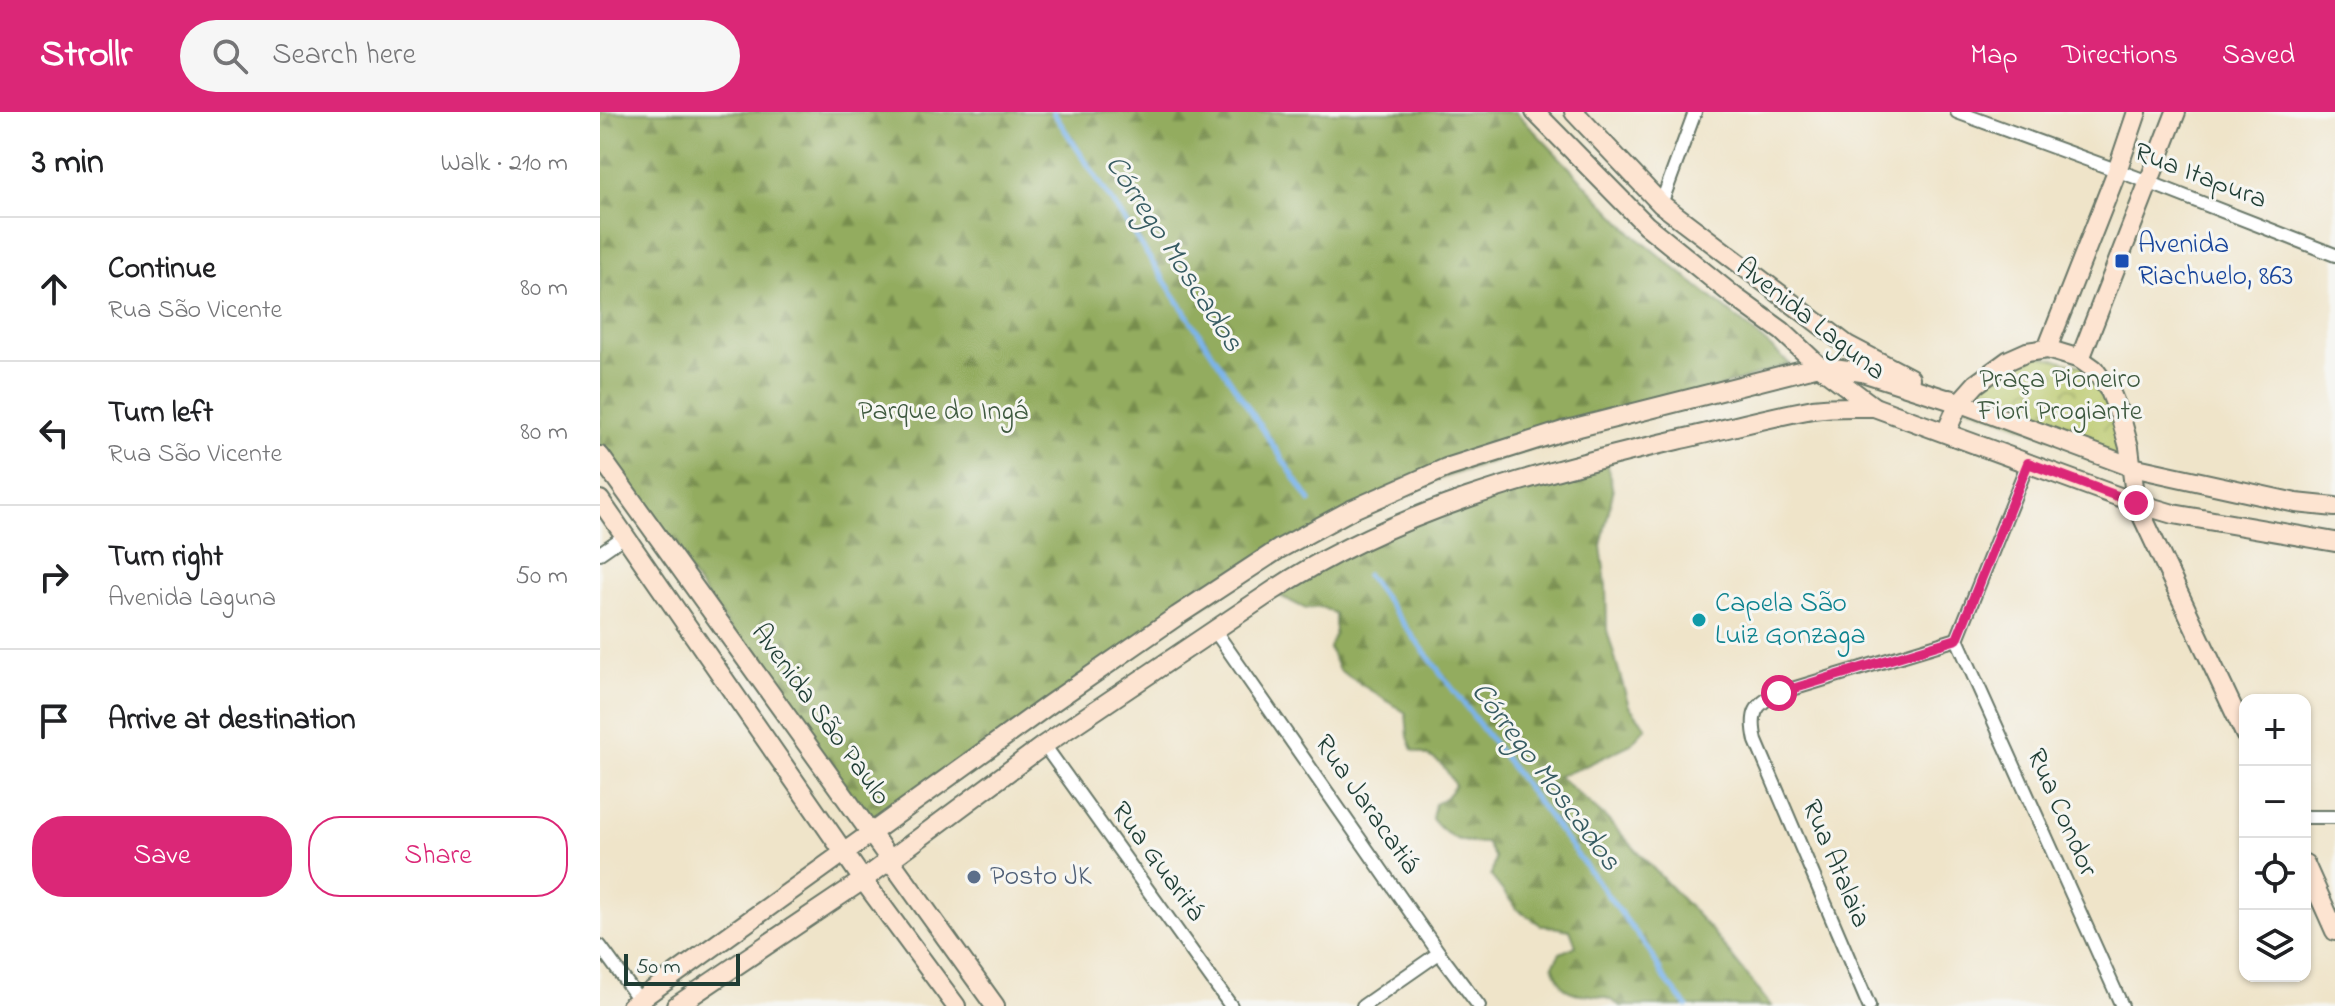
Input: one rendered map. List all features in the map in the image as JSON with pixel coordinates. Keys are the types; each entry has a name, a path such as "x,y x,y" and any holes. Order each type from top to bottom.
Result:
{"main road":[{"name":"Avenida Laguna","path":"1535,112 1646,225 1874,407 2173,514 2335,542"},
{"name":"Avenida Laguna","path":"1574,112 1661,204 1847,345 1959,403 2132,467 2296,503 2335,507"},
{"path":"2047,349 2137,112"},
{"path":"2080,359 2176,112"},
{"path":"1946,432 1959,403 1976,384 2009,360 2027,352 2047,349 2080,359 2094,369 2110,391 2121,418 2136,503 2239,721"},
{"path":"638,1004 844,852 1177,616 1279,549 1351,510 1446,468 1563,431 1819,366 1862,372 1959,403"},
{"path":"676,1006 863,880 1044,745 1271,592 1380,531 1469,496 1606,457 1815,409 1874,407"},
{"name":"Avenida São Paulo","path":"600,456 995,1006"},
{"name":"Avenida São Paulo","path":"600,500 863,880 956,1006"},
{"path":"2311,877 2335,931"}],"street":[{"path":"1661,204 1695,112"},
{"name":"Rua Itapura","path":"1957,112 2335,255"},
{"path":"1957,639 2028,463"},
{"path":"600,553 626,535"},
{"name":"Rua Jaracatiá","path":"1215,631 1479,1006"},
{"name":"Rua Atalaia","path":"1869,1006 1756,741 1753,718 1764,700 1779,693 1957,639"},
{"name":"Rua Condor","path":"1957,639 2122,1006"},
{"name":"Rua Guaritá","path":"1044,745 1231,1006"},
{"path":"2311,817 2335,817"},
{"path":"600,946 638,1004"},
{"path":"1363,1006 1439,953"}],"green space":[{"name":"Parque do Ingá","path":"600,112 1516,112 1634,235 1790,364 1351,508 871,827 600,446"},
{"name":"Praça Pioneiro Fiori Progiante","path":"2027,352 2094,369 2132,467 1959,403"},
{"path":"1607,461 1613,492 1601,546 1607,630 1629,706 1646,727 1631,744 1558,776 1606,818 1711,930 1771,1006 1621,1006 1605,998 1566,989 1553,965 1560,953 1576,946 1570,930 1541,925 1517,909 1491,876 1495,858 1486,843 1456,838 1432,819 1435,804 1455,786 1438,762 1413,750 1408,737 1406,713 1339,670 1329,648 1335,633 1335,614 1322,607 1306,609 1272,592 1381,533"}],"waterway":[{"name":"Córrego Moscados","path":"1053,112 1310,501"},
{"name":"Córrego Moscados","path":"1367,575 1651,953 1664,978 1687,1006"}],"place":[{"name":"Avenida Riachuelo, 863","path":"2122,261"},
{"name":"Capela São Luiz Gonzaga","path":"1699,620"},
{"name":"Posto JK","path":"974,877"}],"route":[{"path":"1779,693 1957,639 2028,463 2136,503"}]}
